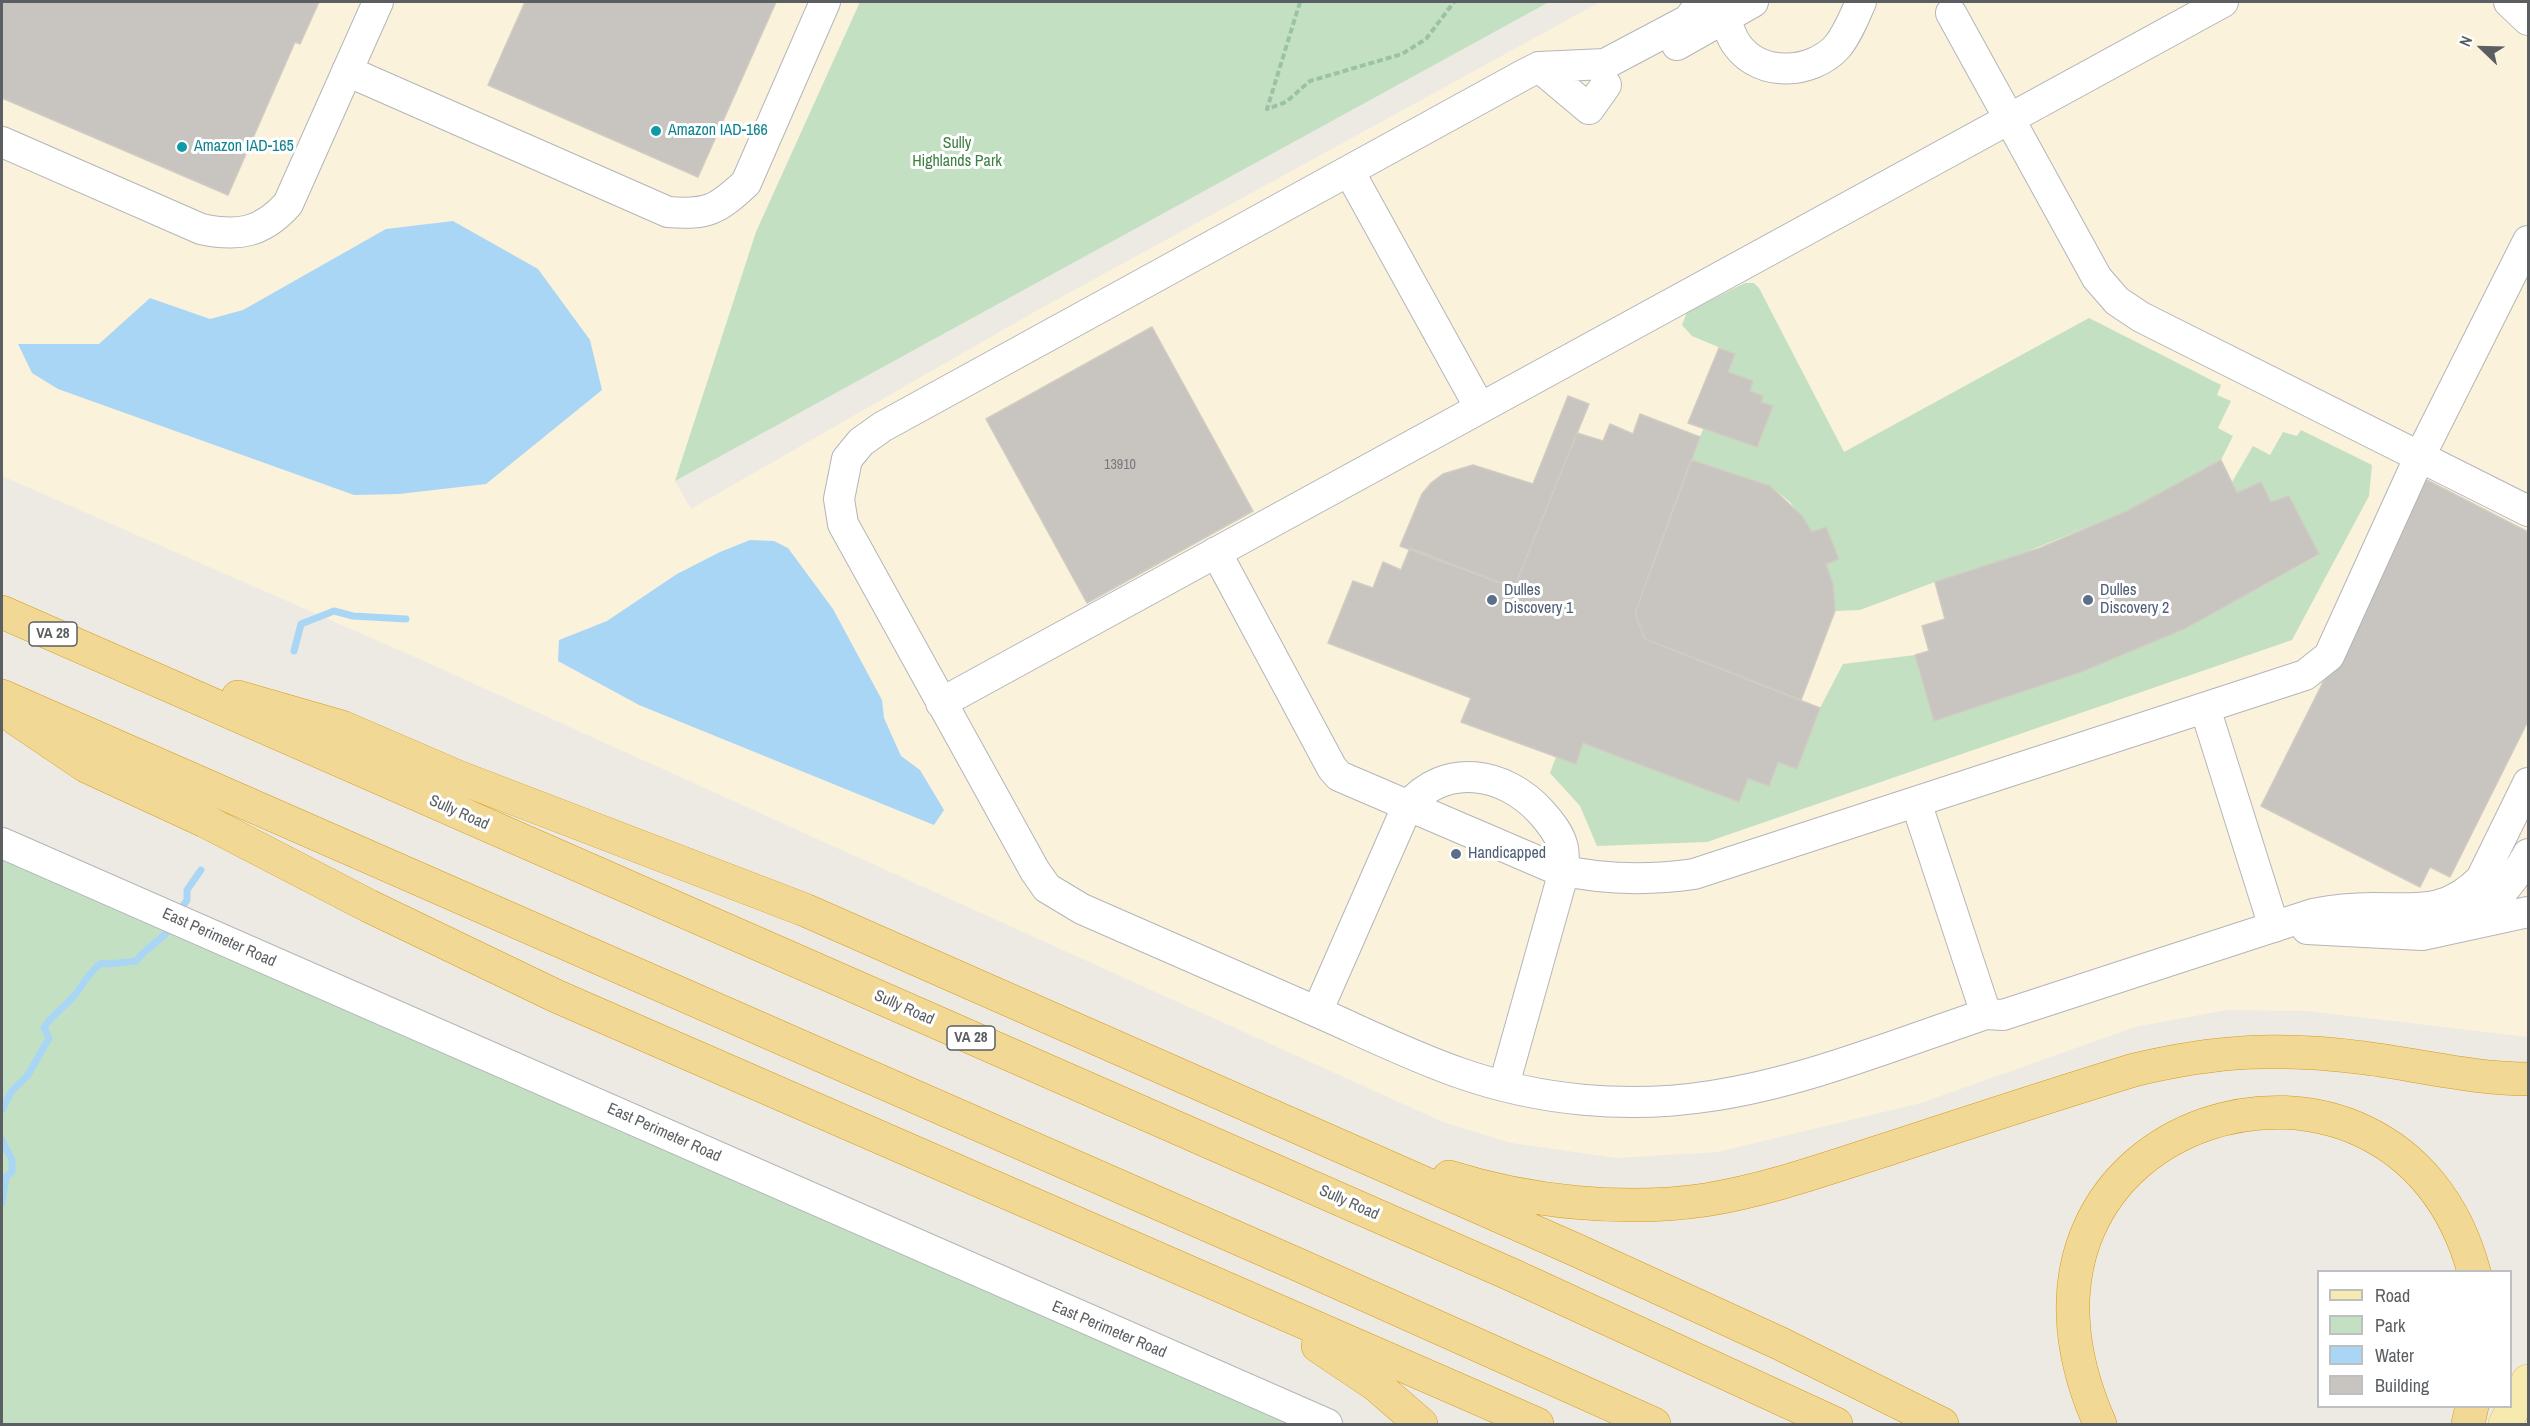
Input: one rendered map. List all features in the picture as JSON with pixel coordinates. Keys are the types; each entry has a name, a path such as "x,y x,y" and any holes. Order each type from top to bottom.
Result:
{"highway":[{"name":"Sully Road","path":"2,612 1510,1274 1836,1425"},
{"path":"104,657 342,727 458,777 795,906 1245,1102 1698,1305 1942,1425"},
{"path":"2,696 1395,1308 1654,1425"},
{"path":"2,709 86,766 205,821 513,976 1537,1425"},
{"path":"1245,1102 1425,1169 1494,1188 1581,1201 1662,1203 1703,1200 1783,1183 2134,1070 2205,1055 2272,1050 2363,1058 2486,1076 2529,1078"},
{"path":"2100,1425 2081,1374 2076,1345 2074,1283 2079,1255 2098,1212 2130,1170 2150,1153 2195,1127 2247,1113 2272,1112 2322,1119 2370,1136 2409,1161 2428,1180 2458,1223 2473,1270"},
{"path":"1128,1246 1214,1295 1327,1351 1376,1385 1421,1425"},
{"path":"2468,1425 2472,1408"}],"main road":[{"path":"2505,1425 2529,1381"}],"lane":[{"path":"2,142 201,229 227,235 246,232 277,217 288,204 378,2"},
{"path":"347,71 668,212 697,214 724,204 746,183 825,2"},
{"path":"1753,2 1716,7 1605,64 1539,67 882,427 852,451 843,471 840,485 839,499 843,524 1035,871 1047,888 1082,909 1440,1065 1504,1085 1546,1095 1599,1101 1660,1101 1711,1096 1794,1077 1986,1014 2003,1015 2313,914 2334,910 2416,909 2458,899 2481,879 2529,783"},
{"path":"1716,7 1744,53 1764,63 1789,70 1817,62 1829,54 1845,35 1861,2"},
{"path":"941,703 2223,2"},
{"path":"2509,2 2529,20"},
{"path":"1539,67 1606,84 1716,7"},
{"path":"1951,13 2097,278 2117,302 2141,317 2420,456 2524,515"},
{"path":"1349,171 1480,408"},
{"path":"1216,552 1332,768 1349,782 1564,871 1624,879 1660,879 1694,874 2305,675 2329,656 2420,456 2529,241"},
{"path":"2205,708 2274,927"},
{"path":"1317,1012 1407,807 1416,796 1446,781 1465,777 1489,778 1508,784 1529,798 1552,823 1563,846 1564,871 1504,1085"},
{"path":"1916,802 1986,1014"},
{"name":"East Perimeter Road","path":"2,843 1327,1425"},
{"path":"2457,926 2490,905 2527,866 2494,854"},
{"path":"2274,927 2422,935 2529,912"}],"path":[{"path":"1300,2 1267,109 1286,102 1310,81 1402,54 1426,39 1454,2"}],"shaded area":[{"path":"2,2 860,2 756,232 675,481 691,509 1036,311 1600,2 2528,2 2528,1037 2307,1011 2227,1010 2135,1027 1921,1103 1718,1152 1616,1158 1511,1143 1443,1122 426,662 2,476"}],"green space":[{"name":"Sully Highlands Park","path":"860,2 1549,2 675,481 756,232"},
{"path":"1745,283 1754,283 1759,288 1844,452 2089,318 2221,385 2217,395 2231,401 2218,428 2233,436 2221,460 2127,511 1999,563 1935,582 1860,610 1835,611 1833,584 1826,564 1838,558 1812,532 1790,502 1770,486 1691,460 1704,427 1761,402 1763,396 1750,391 1753,381 1728,372 1735,354 1692,336 1682,325 1687,312"},
{"path":"2301,430 2372,465 2369,496 2292,640 1707,842 1597,846 1580,806 1550,773 1556,757 1576,764 1583,743 1739,802 1748,778 1769,786 1778,762 1797,769 1820,708 1843,664 1915,655 1934,721 2081,672 2186,628 2319,555 2289,496 2271,502 2261,482 2237,493 2232,482 2253,446 2270,455 2283,432 2297,436"},
{"path":"2,857 1305,1424 2,1424"}],"water":[{"path":"453,221 538,269 590,340 602,390 486,484 399,494 354,495 58,389 32,373 18,344 99,344 150,298 210,319 243,310 386,229"},
{"path":"750,540 774,541 788,548 833,609 882,700 884,718 901,756 920,770 944,810 934,825 639,705 558,661 559,640 607,621 677,574"}],"building":[{"name":"Amazon IAD-165","path":"2,2 319,2 300,44 295,42 228,195 2,98"},
{"name":"Amazon IAD-166","path":"525,2 776,2 698,177 488,85"},
{"path":"1152,327 1253,511 1087,603 986,419"},
{"path":"1719,348 1735,354 1728,372 1753,381 1750,391 1763,396 1761,402 1773,406 1757,447 1688,423"},
{"path":"1568,396 1589,404 1514,588 1400,546 1422,494 1443,474 1473,465 1533,484"},
{"name":"Dulles Discovery 1","path":"1640,414 1700,437 1635,613 1645,639 1820,708 1797,769 1778,762 1769,786 1748,778 1739,802 1583,743 1576,764 1461,722 1471,698 1328,643 1353,581 1373,588 1383,562 1401,570 1410,548 1514,588 1577,433 1603,441 1610,424 1633,434"},
{"path":"1691,460 1770,486 1802,516 1812,532 1826,527 1839,559 1826,564 1833,584 1835,611 1801,700 1645,639 1635,613"},
{"name":"Dulles Discovery 2","path":"2221,460 2237,493 2261,482 2271,502 2289,496 2319,554 2186,628 2081,672 1934,721 1915,655 1929,651 1922,626 1945,619 1935,582 2040,548 2127,511"},
{"path":"2425,479 2528,532 2528,721 2450,877 2430,867 2420,887 2261,806"}],"waterway":[{"path":"294,651 301,624 334,611 353,616 406,619"},
{"path":"178,913 187,900 187,890 201,870"},
{"path":"2,1110 11,1092 28,1075 49,1038 44,1028 47,1023 74,996 94,970 102,963 136,961 171,928"},
{"path":"2,1140 12,1160 12,1172 6,1177 2,1203"}],"place":[{"name":"Amazon IAD-166","path":"656,131"},
{"name":"Amazon IAD-165","path":"182,147"},
{"name":"Dulles Discovery 1","path":"1492,600"},
{"name":"Dulles Discovery 2","path":"2088,600"},
{"name":"Handicapped","path":"1456,854"}]}
